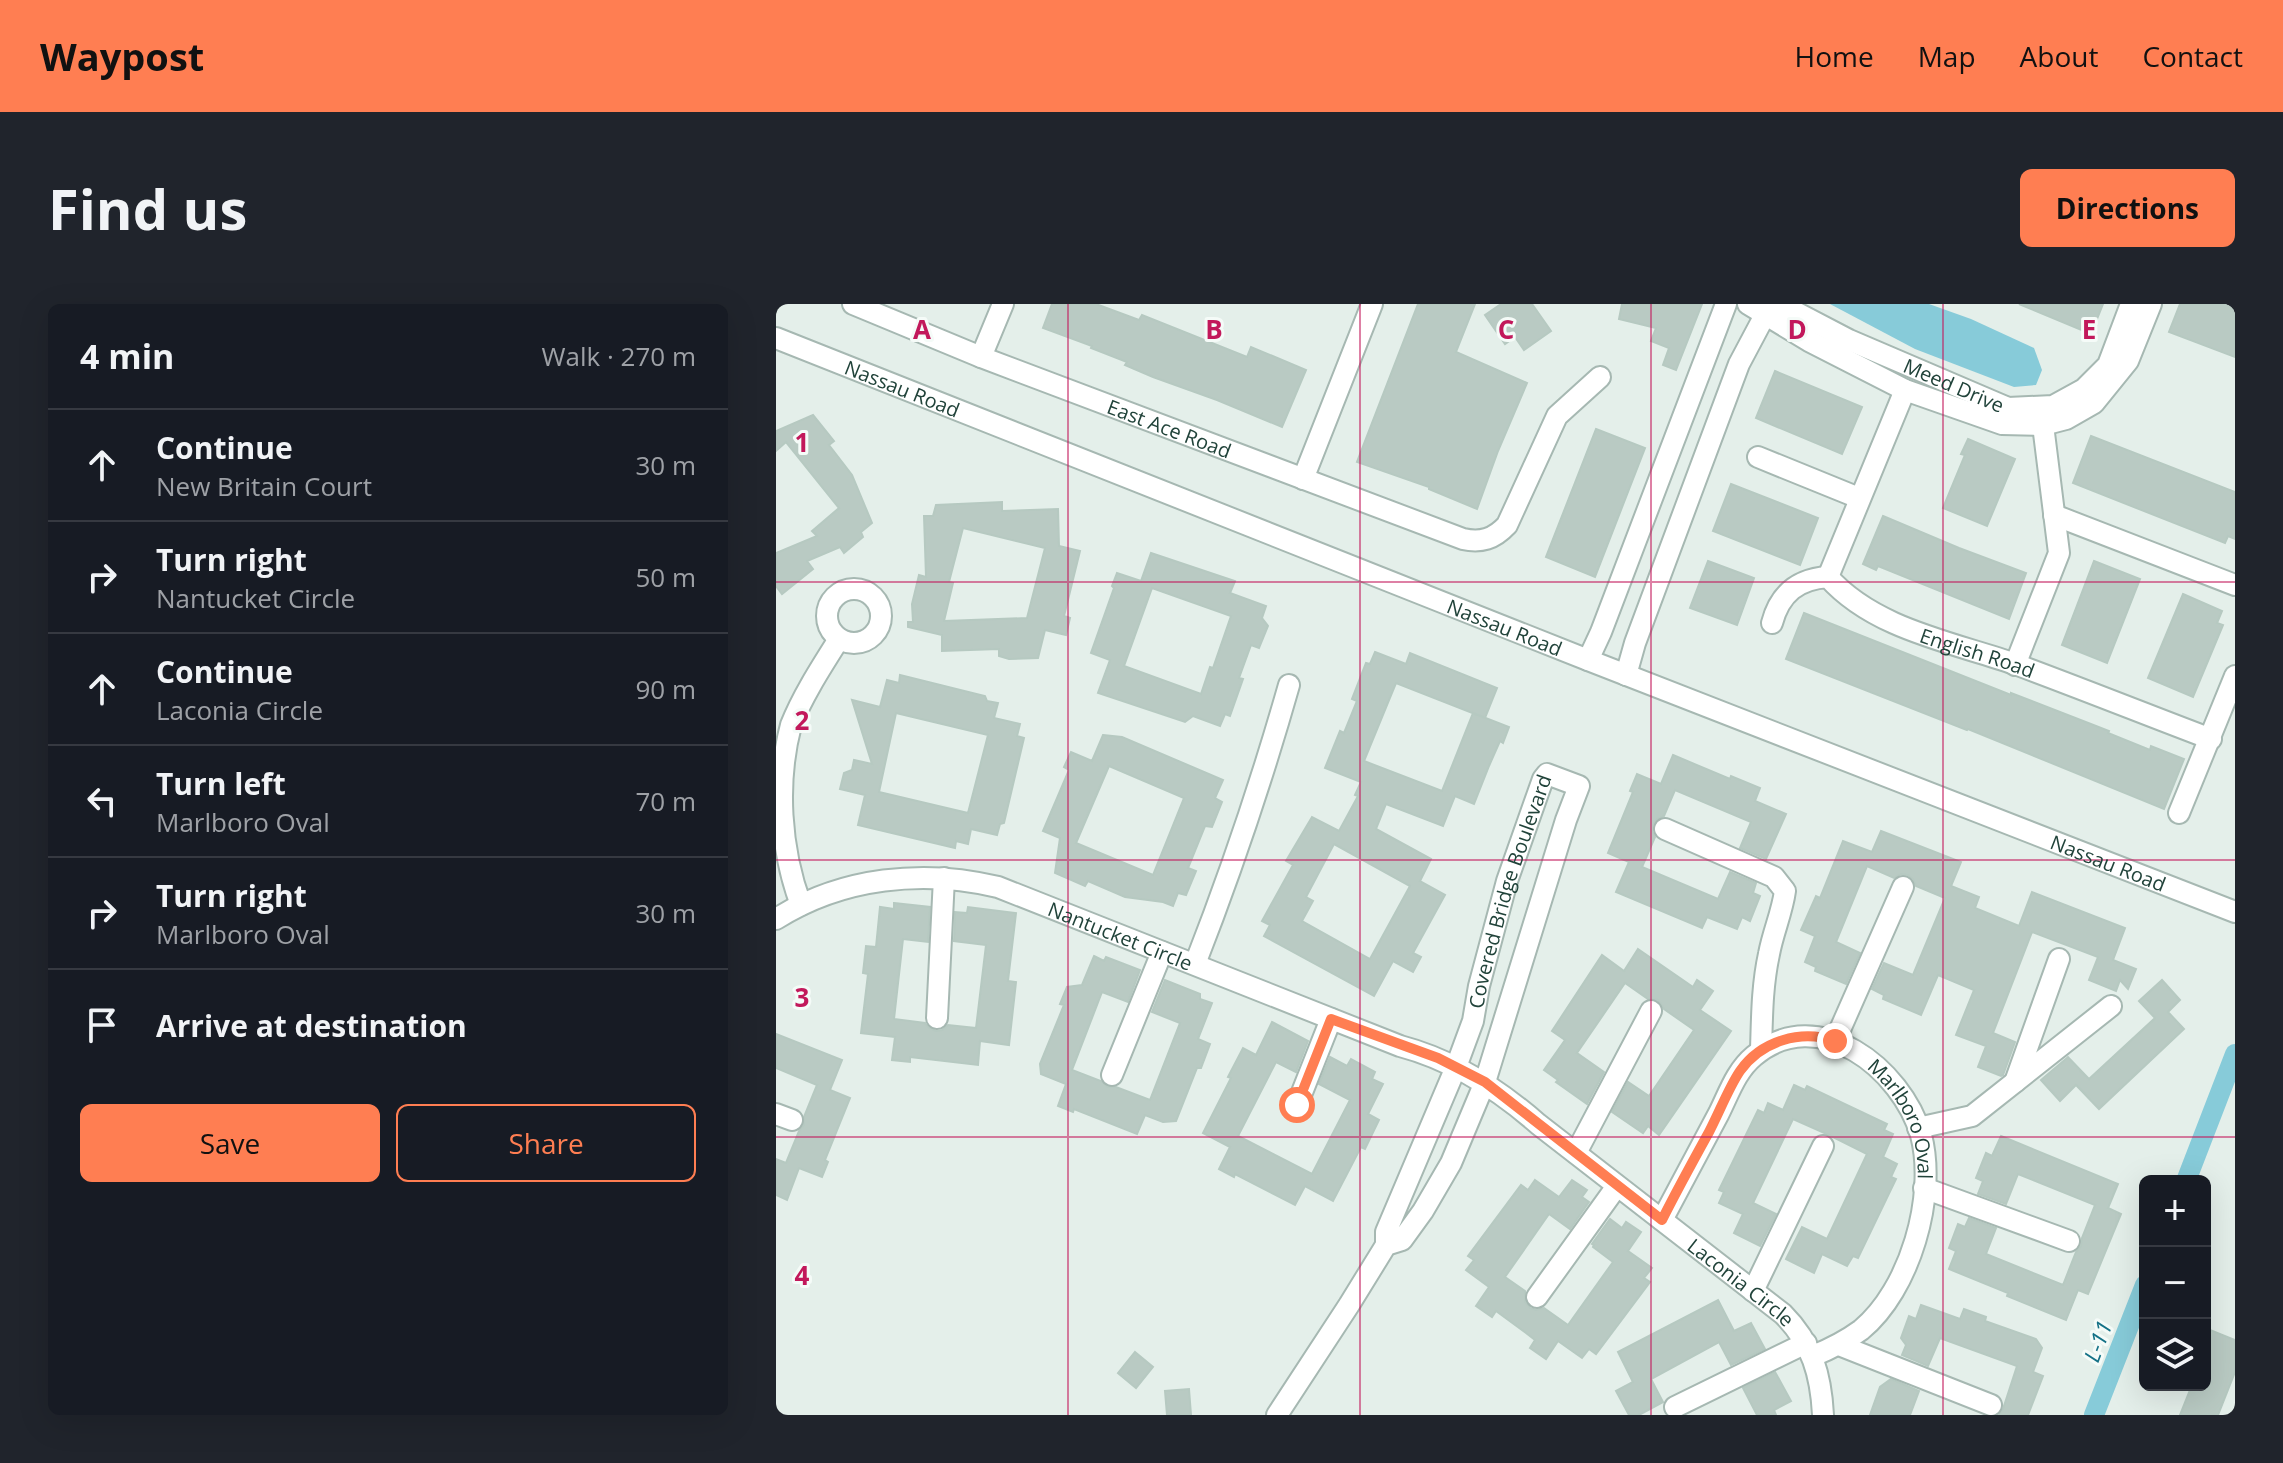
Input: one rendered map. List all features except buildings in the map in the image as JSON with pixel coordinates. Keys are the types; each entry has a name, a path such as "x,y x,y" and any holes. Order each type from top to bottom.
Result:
{"street":[{"name":"East Ace Road","path":"853,304 981,357 1475,542 1487,540 1507,525 1557,416 1600,377"},
{"path":"981,357 1003,304"},
{"path":"1303,479 1372,304"},
{"path":"1588,660 1726,304"},
{"path":"1748,304 1774,308 1809,341 1905,390 2002,424 2043,425 2066,419 2094,403 2128,361 2151,304"},
{"name":"Meed Drive","path":"1774,308 2008,408 2053,406 2084,389 2108,365 2131,304"},
{"path":"1626,675 1635,643 1739,364 1774,308"},
{"name":"Nassau Road","path":"776,338 1626,675 2235,912"},
{"path":"1772,623 1776,608 1791,588 1828,577 1905,390"},
{"path":"2015,665 2059,553 2043,425"},
{"path":"1758,457 1859,498"},
{"path":"2054,515 2235,585"},
{"name":"English Road","path":"1828,577 1855,603 1876,616 2211,739"},
{"path":"801,905 784,845 780,807 782,769 793,721 839,639"},
{"path":"2179,813 2235,676"},
{"path":"1195,964 1230,876 1260,787 1289,685"},
{"name":"Covered Bridge Boulevard","path":"1277,1415 1386,1245 1386,1232 1473,1021 1479,986 1507,881 1543,779 1547,774 1565,780 1579,786 1485,1082 1451,1163 1423,1211 1402,1240 1386,1245"},
{"path":"1665,829 1774,877 1785,891 1769,949 1762,992 1761,1050"},
{"name":"Nantucket Circle","path":"776,919 801,905 838,891 878,881 905,878 967,880 998,887 1456,1067"},
{"path":"937,1018 944,878"},
{"path":"1835,1041 1903,887"},
{"path":"1112,1075 1162,952"},
{"path":"2015,1082 2059,959"},
{"path":"1918,1128 1972,1116 2111,1006"},
{"path":"1576,1153 1651,1011"},
{"path":"1297,1105 1331,1019"},
{"name":"Marlboro Oval","path":"1662,1220 1734,1081 1761,1050 1787,1039 1814,1036 1835,1041 1865,1058 1888,1077 1906,1101 1918,1128 1924,1149 1922,1211 1915,1242 1899,1282 1886,1303 1869,1322 1839,1345 1809,1350 1675,1407"},
{"name":"Laconia Circle","path":"1456,1067 1508,1097 1792,1323 1809,1350 1821,1383 1823,1415"},
{"path":"1753,1291 1823,1146"},
{"path":"1537,1297 1617,1186"},
{"path":"1924,1188 2069,1241"},
{"path":"1839,1345 1991,1405"}],"water":[{"path":"1830,304 1929,304 2034,348 2042,370 2036,385 2014,387 1915,349"}],"waterway":[{"name":"L-11","path":"2188,1175 2235,1054"},
{"name":"L-11","path":"2094,1415 2139,1300"}],"route":[{"path":"1297,1105 1331,1019 1438,1058 1485,1082 1662,1220 1734,1081 1750,1059 1774,1043 1801,1036 1835,1041"}]}
